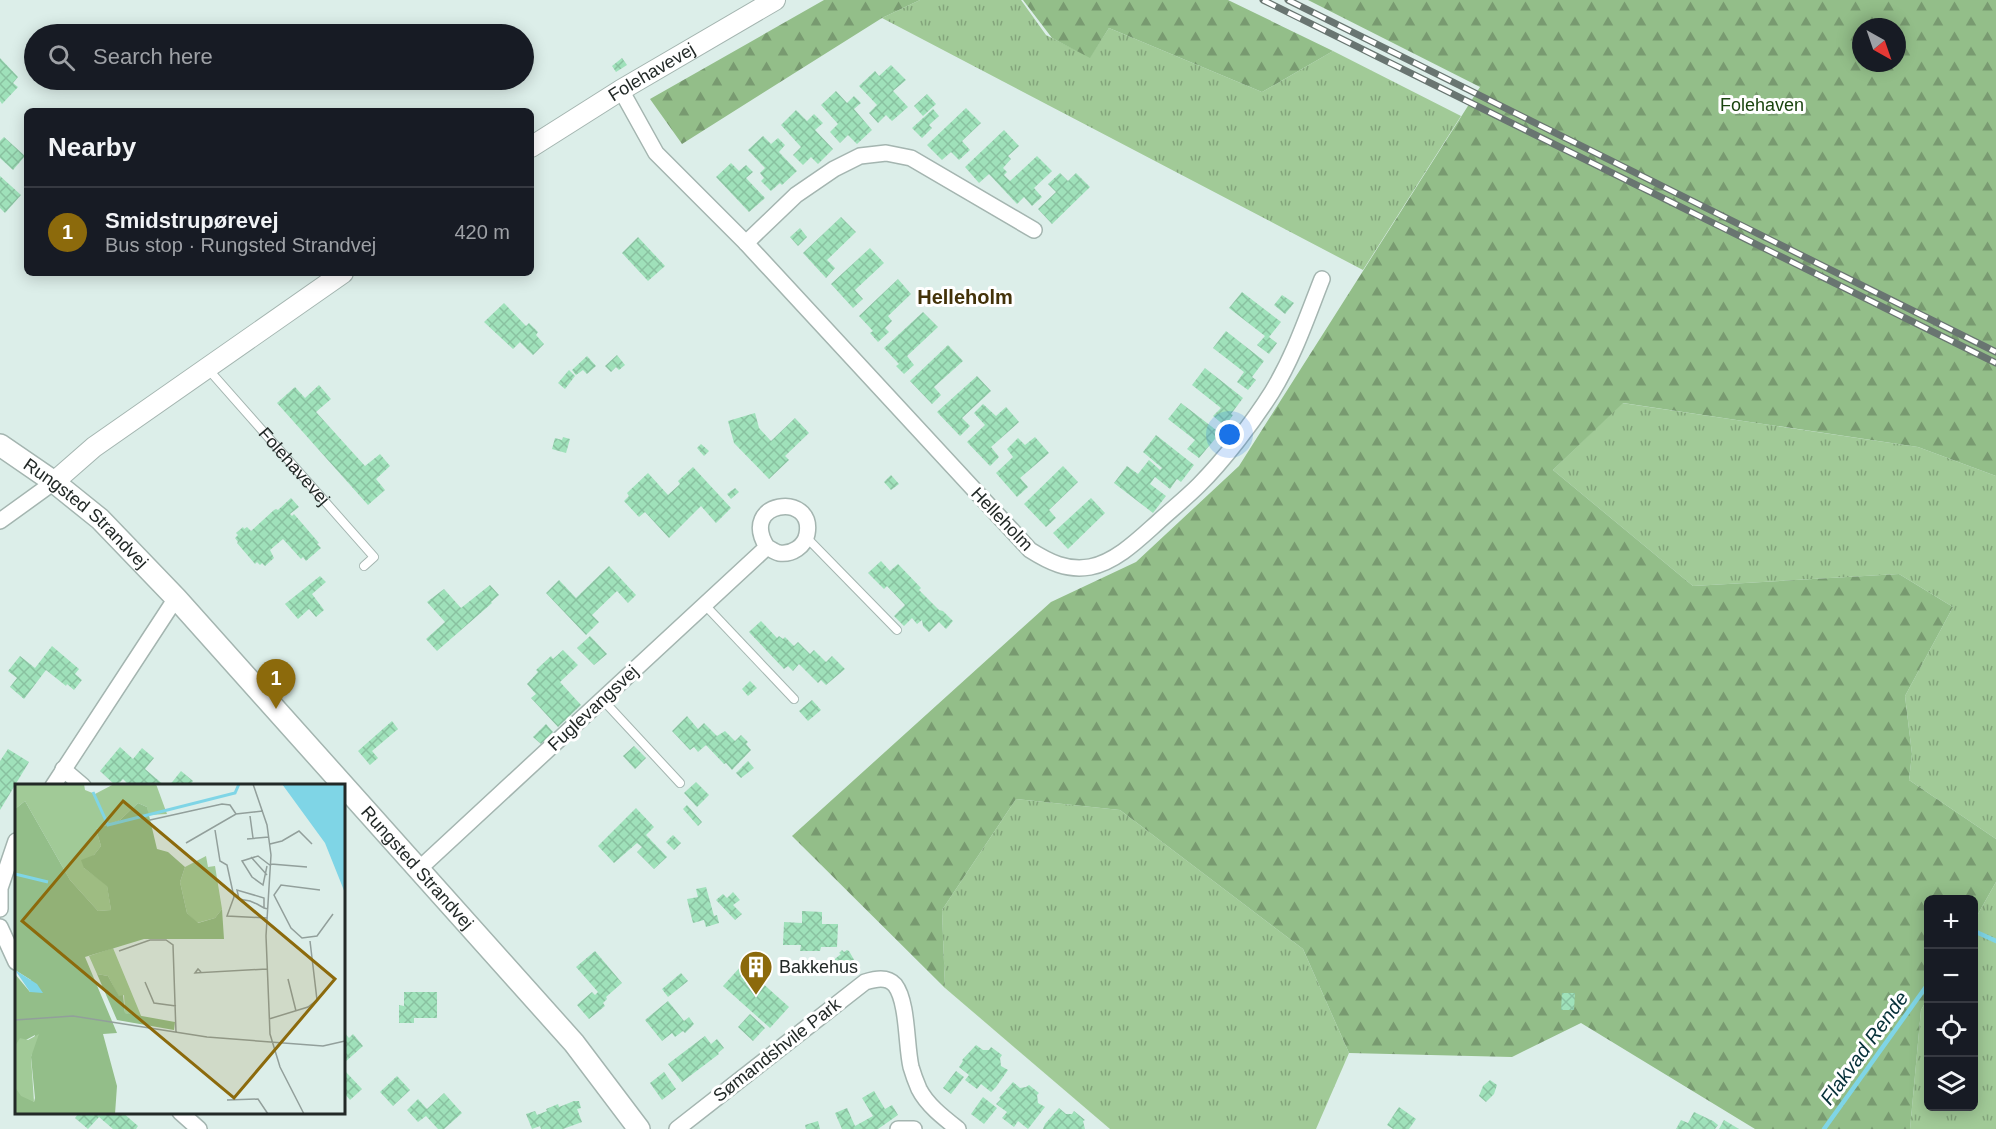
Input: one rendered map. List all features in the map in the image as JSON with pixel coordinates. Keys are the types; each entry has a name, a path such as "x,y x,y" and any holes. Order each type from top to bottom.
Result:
{"main road":[{"name":"Rungsted Strandvej","path":"0,445 54,482 108,527 176,598 343,784"},
{"name":"Rungsted Strandvej","path":"345,786 574,1043 639,1129"}],"street":[{"name":"Folehavevej","path":"534,145 621,90 775,0"},
{"name":"Helleholm","path":"621,90 656,153 746,243 1030,550 1051,564 1069,568 1090,567 1112,558 1140,538 1199,485 1239,437 1272,392 1298,344 1322,279"},
{"path":"746,243 796,195 834,169 860,156 886,153 911,158 1034,230"},
{"path":"0,521 54,482 94,447 339,276"},
{"path":"778,506 797,509 805,518 808,527 806,537 798,548 789,553 778,553 767,547 761,538 762,518 769,510 778,506"},
{"name":"Fuglevangsvej","path":"419,869 767,547"},
{"path":"54,784 176,598"},
{"path":"63,769 81,784"},
{"path":"0,909 0,888 15,844"},
{"path":"0,927 15,960"},
{"name":"Sømandshvile Park","path":"676,1129 865,982 876,978 885,979 894,984 902,997 911,1069 920,1091 936,1111 958,1129"},
{"path":"181,1114 199,1129"},
{"path":"898,1129 914,1129"}],"lane":[{"name":"Folehavevej","path":"207,368 374,556 364,566"},
{"path":"806,537 897,630"},
{"path":"704,604 794,699"},
{"path":"602,699 680,783"}],"green space":[{"path":"824,0 920,0 882,18 682,144 650,99"},
{"path":"920,0 1021,0 1046,35 1090,57 1109,28 1262,92 1333,51 1461,116 1363,270 882,18"},
{"path":"1023,0 1228,0 1333,51 1262,92 1109,28 1090,58 1052,38"},
{"name":"Folehaven","path":"1308,0 1996,0 1996,476 1918,447 1623,403 1553,470 1693,586 1899,574 1953,607 1905,696 1912,754 1909,780 1996,839 1996,882 1978,914 1978,895 1924,895 1924,1005 1921,1010 1910,1129 1755,1129 1581,1023 1512,1057 1349,1053 1303,949 1120,810 1016,799 942,910 945,988 792,836 1051,602 1136,562 1239,466 1480,87"},
{"path":"1622,403 1918,447 1996,476 1996,839 1909,780 1912,754 1905,696 1953,607 1899,574 1693,586 1553,470"},
{"path":"1016,799 1120,810 1303,949 1349,1053 1316,1129 1110,1129 945,988 942,910"},
{"path":"1996,882 1996,1129 1910,1129 1921,1010 1924,1005 1924,1111 1978,1111 1978,914"}],"building":[{"path":"0,58 18,77 13,83 18,87 2,104 0,101"},
{"path":"622,58 627,65 616,72 612,66"},
{"path":"891,65 906,80 893,91 908,107 892,121 886,115 878,123 869,113 877,105 859,86 875,71 879,76"},
{"path":"836,91 847,103 854,96 861,103 854,109 872,130 857,144 848,135 840,143 830,132 838,124 821,105"},
{"path":"927,94 936,104 923,116 914,106"},
{"path":"966,108 981,123 962,141 970,150 959,160 951,152 942,160 927,145"},
{"path":"933,109 939,116 929,125 932,128 922,138 912,128"},
{"path":"796,110 807,121 814,114 823,123 815,130 833,149 818,164 811,157 803,165 793,155 801,147 781,125"},
{"path":"1004,130 1019,146 1008,156 1011,159 1003,168 1007,172 1004,175 1010,181 1037,156 1052,171 1034,188 1042,197 1032,206 1024,197 1017,204 989,174 979,183 965,167"},
{"path":"763,136 771,144 778,138 785,145 779,152 797,171 782,185 780,183 771,191 761,181 764,178 760,173 765,168 748,150"},
{"path":"4,137 24,155 13,170 0,158 0,141"},
{"path":"731,163 739,171 746,165 753,172 746,178 765,198 749,212 716,177"},
{"path":"1060,173 1068,181 1076,173 1090,187 1052,224 1038,209 1056,192 1048,184"},
{"path":"0,176 21,195 5,213 0,208"},
{"path":"841,217 856,232 827,260 835,268 826,278 803,253"},
{"path":"800,228 807,237 798,246 790,237"},
{"path":"638,237 665,266 648,281 622,253"},
{"path":"870,248 884,263 855,290 863,299 853,308 831,284"},
{"path":"898,279 911,294 888,316 892,321 885,328 889,332 878,342 870,333 873,331 859,316"},
{"path":"1242,292 1281,322 1269,337 1277,343 1269,354 1257,345 1265,336 1229,308"},
{"path":"1282,295 1294,303 1285,314 1274,305"},
{"path":"504,303 526,326 529,323 538,332 536,335 544,344 533,355 520,342 513,349 484,322"},
{"path":"923,312 938,327 907,356 914,365 904,374 896,366 899,364 884,348"},
{"path":"1226,331 1264,361 1252,377 1256,380 1248,390 1237,382 1244,372 1213,348"},
{"path":"948,345 963,361 934,387 941,395 932,404 910,381"},
{"path":"617,355 625,365 619,370 616,367 611,372 605,366"},
{"path":"587,356 596,366 587,374 583,370 576,375 572,370"},
{"path":"1205,368 1243,398 1225,426 1213,416 1221,408 1192,385"},
{"path":"569,370 575,376 565,389 558,383"},
{"path":"977,376 991,391 962,418 970,426 960,436 937,412"},
{"path":"319,385 331,399 316,412 365,466 380,454 390,466 376,479 385,490 368,505 277,403 295,387 305,398"},
{"path":"1181,403 1220,433 1199,458 1187,449 1195,440 1168,419"},
{"path":"983,404 996,416 1006,407 1019,422 991,447 999,457 990,466 967,442 985,425 974,413"},
{"path":"755,413 759,428 771,441 795,418 809,433 785,456 789,460 769,479 734,443 728,421"},
{"path":"1156,435 1194,465 1181,482 1177,479 1170,489 1155,477 1150,484 1166,496 1153,513 1114,483 1127,466 1138,474 1149,460 1160,470 1162,468 1143,452"},
{"path":"563,437 570,439 566,453 552,449 555,438 562,440"},
{"path":"1035,437 1049,453 1020,478 1028,487 1017,497 996,473 1013,457 1007,449 1018,438 1025,445"},
{"path":"701,444 709,451 704,456 697,448"},
{"path":"1063,466 1078,482 1049,510 1056,518 1046,527 1024,504"},
{"path":"693,467 731,508 716,523 701,506 669,538 645,512 639,517 624,501 629,496 627,493 648,473 668,495 680,484 678,481"},
{"path":"891,475 899,484 891,490 884,482"},
{"path":"735,488 739,492 731,499 727,494"},
{"path":"291,498 299,507 290,514 292,516 294,514 321,548 306,561 303,557 301,559 283,539 270,550 274,558 265,566 257,562 255,564 237,543 236,533 243,527 251,531"},
{"path":"1091,498 1105,513 1068,549 1053,533"},
{"path":"881,561 890,571 898,564 921,588 919,590 953,621 946,629 939,622 929,632 923,626 922,620 917,624 912,618 904,626 894,616 905,605 887,586 884,589 868,573"},
{"path":"609,566 636,595 628,603 617,591 592,615 599,622 586,635 546,593 559,580 576,598"},
{"path":"320,576 326,582 312,594 324,610 316,617 309,609 298,619 285,604"},
{"path":"490,585 499,595 437,651 426,639 445,622 427,602 444,589 461,608"},
{"path":"761,621 777,638 785,637 794,646 798,642 810,654 814,650 826,662 832,656 845,669 826,685 821,680 818,683 799,664 793,671 788,666 784,669 749,632"},
{"path":"590,636 607,654 594,665 577,648"},
{"path":"52,646 79,669 75,674 82,680 74,690 46,670 24,699 10,687 17,678 8,671 20,656 35,668"},
{"path":"563,650 578,665 560,682 581,705 558,727 531,698 536,694 527,684 538,672 536,670 551,656 553,659"},
{"path":"750,681 757,688 748,696 742,689"},
{"path":"812,700 821,710 808,721 799,711"},
{"path":"687,716 698,729 704,723 717,736 725,731 735,741 741,735 748,742 746,744 751,750 732,770 706,745 698,752 694,747 690,750 672,731"},
{"path":"392,721 398,729 372,751 378,758 370,765 358,751"},
{"path":"546,724 553,732 541,744 533,737"},
{"path":"634,746 646,758 635,769 623,756"},
{"path":"120,747 133,759 142,748 154,758 145,769 163,784 128,784 123,779 118,784 114,784 100,771"},
{"path":"8,749 29,762 0,810 0,761"},
{"path":"748,761 754,768 741,778 736,773"},
{"path":"181,771 193,781 191,784 171,784"},
{"path":"696,782 709,795 697,807 684,793"},
{"path":"687,805 702,822 698,826 683,809"},
{"path":"636,808 654,827 646,835 667,857 654,869 637,852 642,847 637,843 614,863 598,846"},
{"path":"673,835 681,843 674,850 666,842"},
{"path":"706,887 714,916 717,915 719,923 706,927 704,920 693,923 687,899 698,897 696,889"},
{"path":"733,892 740,900 733,905 742,914 735,920 716,900 723,894 727,898"},
{"path":"802,911 822,912 822,924 838,924 837,947 821,947 820,951 800,951 801,945 783,945 784,922 802,923"},
{"path":"842,950 849,951 857,965 839,975 830,963 841,954 839,953"},
{"path":"595,951 622,983 606,997 603,1003 605,1006 589,1019 577,1005 592,992 595,995 598,992 576,967"},
{"name":"Bakkehus","path":"742,965 789,1007 770,1028 723,986"},
{"path":"681,973 688,981 668,997 662,989"},
{"path":"404,992 437,992 437,1018 414,1018 414,1023 399,1023 399,1005 404,1006"},
{"path":"1562,993 1575,993 1574,1010 1561,1010"},
{"path":"668,1001 684,1021 689,1017 694,1024 685,1033 683,1031 675,1037 672,1033 662,1041 645,1020"},
{"path":"750,1014 765,1028 753,1041 738,1027"},
{"path":"345,1033 349,1038 353,1034 363,1046 345,1062"},
{"path":"705,1036 711,1044 717,1039 724,1048 682,1082 668,1064"},
{"path":"976,1045 983,1050 989,1050 991,1047 1002,1055 1001,1066 1008,1070 991,1092 981,1084 977,1089 965,1080 969,1075 959,1067 962,1060"},
{"path":"345,1071 362,1089 350,1100 345,1094"},
{"path":"956,1071 964,1077 951,1094 943,1088"},
{"path":"664,1072 676,1089 662,1100 650,1083"},
{"path":"397,1076 410,1090 393,1106 380,1092"},
{"path":"1490,1080 1497,1085 1494,1094 1486,1102 1479,1096 1483,1086"},
{"path":"1013,1082 1020,1088 1029,1085 1039,1093 1038,1103 1045,1107 1028,1129 1018,1121 1014,1127 1002,1118 1007,1112 996,1104"},
{"path":"874,1091 885,1109 892,1105 898,1115 878,1129 842,1129 835,1113 847,1108 855,1126 873,1116 862,1098"},
{"path":"444,1093 462,1113 444,1129 438,1129 426,1116 418,1122 407,1110 418,1099 427,1109"},
{"path":"983,1097 997,1108 984,1124 971,1114"},
{"path":"579,1101 581,1108 577,1109 582,1122 563,1129 541,1129 540,1126 532,1129 526,1114 535,1111 537,1115 558,1104 559,1107"},
{"path":"1399,1107 1416,1119 1409,1129 1393,1129 1387,1125"},
{"path":"1059,1108 1066,1114 1072,1114 1074,1111 1085,1120 1083,1121 1085,1129 1043,1129"},
{"path":"1694,1112 1718,1125 1715,1129 1676,1129 1681,1120 1688,1123"},
{"path":"78,1114 124,1114 138,1126 136,1129 113,1129 99,1117 88,1129 75,1118"},
{"path":"1724,1120 1739,1129 1719,1129"},
{"path":"818,1121 820,1129 806,1129 805,1125"}],"waterway":[{"name":"Flakvad Rende","path":"1978,933 1996,941"},
{"name":"Flakvad Rende","path":"1824,1129 1924,990"}],"railway":[{"path":"1263,0 1996,363"},
{"path":"1288,0 1996,352"}],"place":[{"name":"Smidstrupørevej","path":"276,709"},
{"name":"Bakkehus","path":"756,996"}],"district":[{"name":"Helleholm","path":"965,297"}]}
